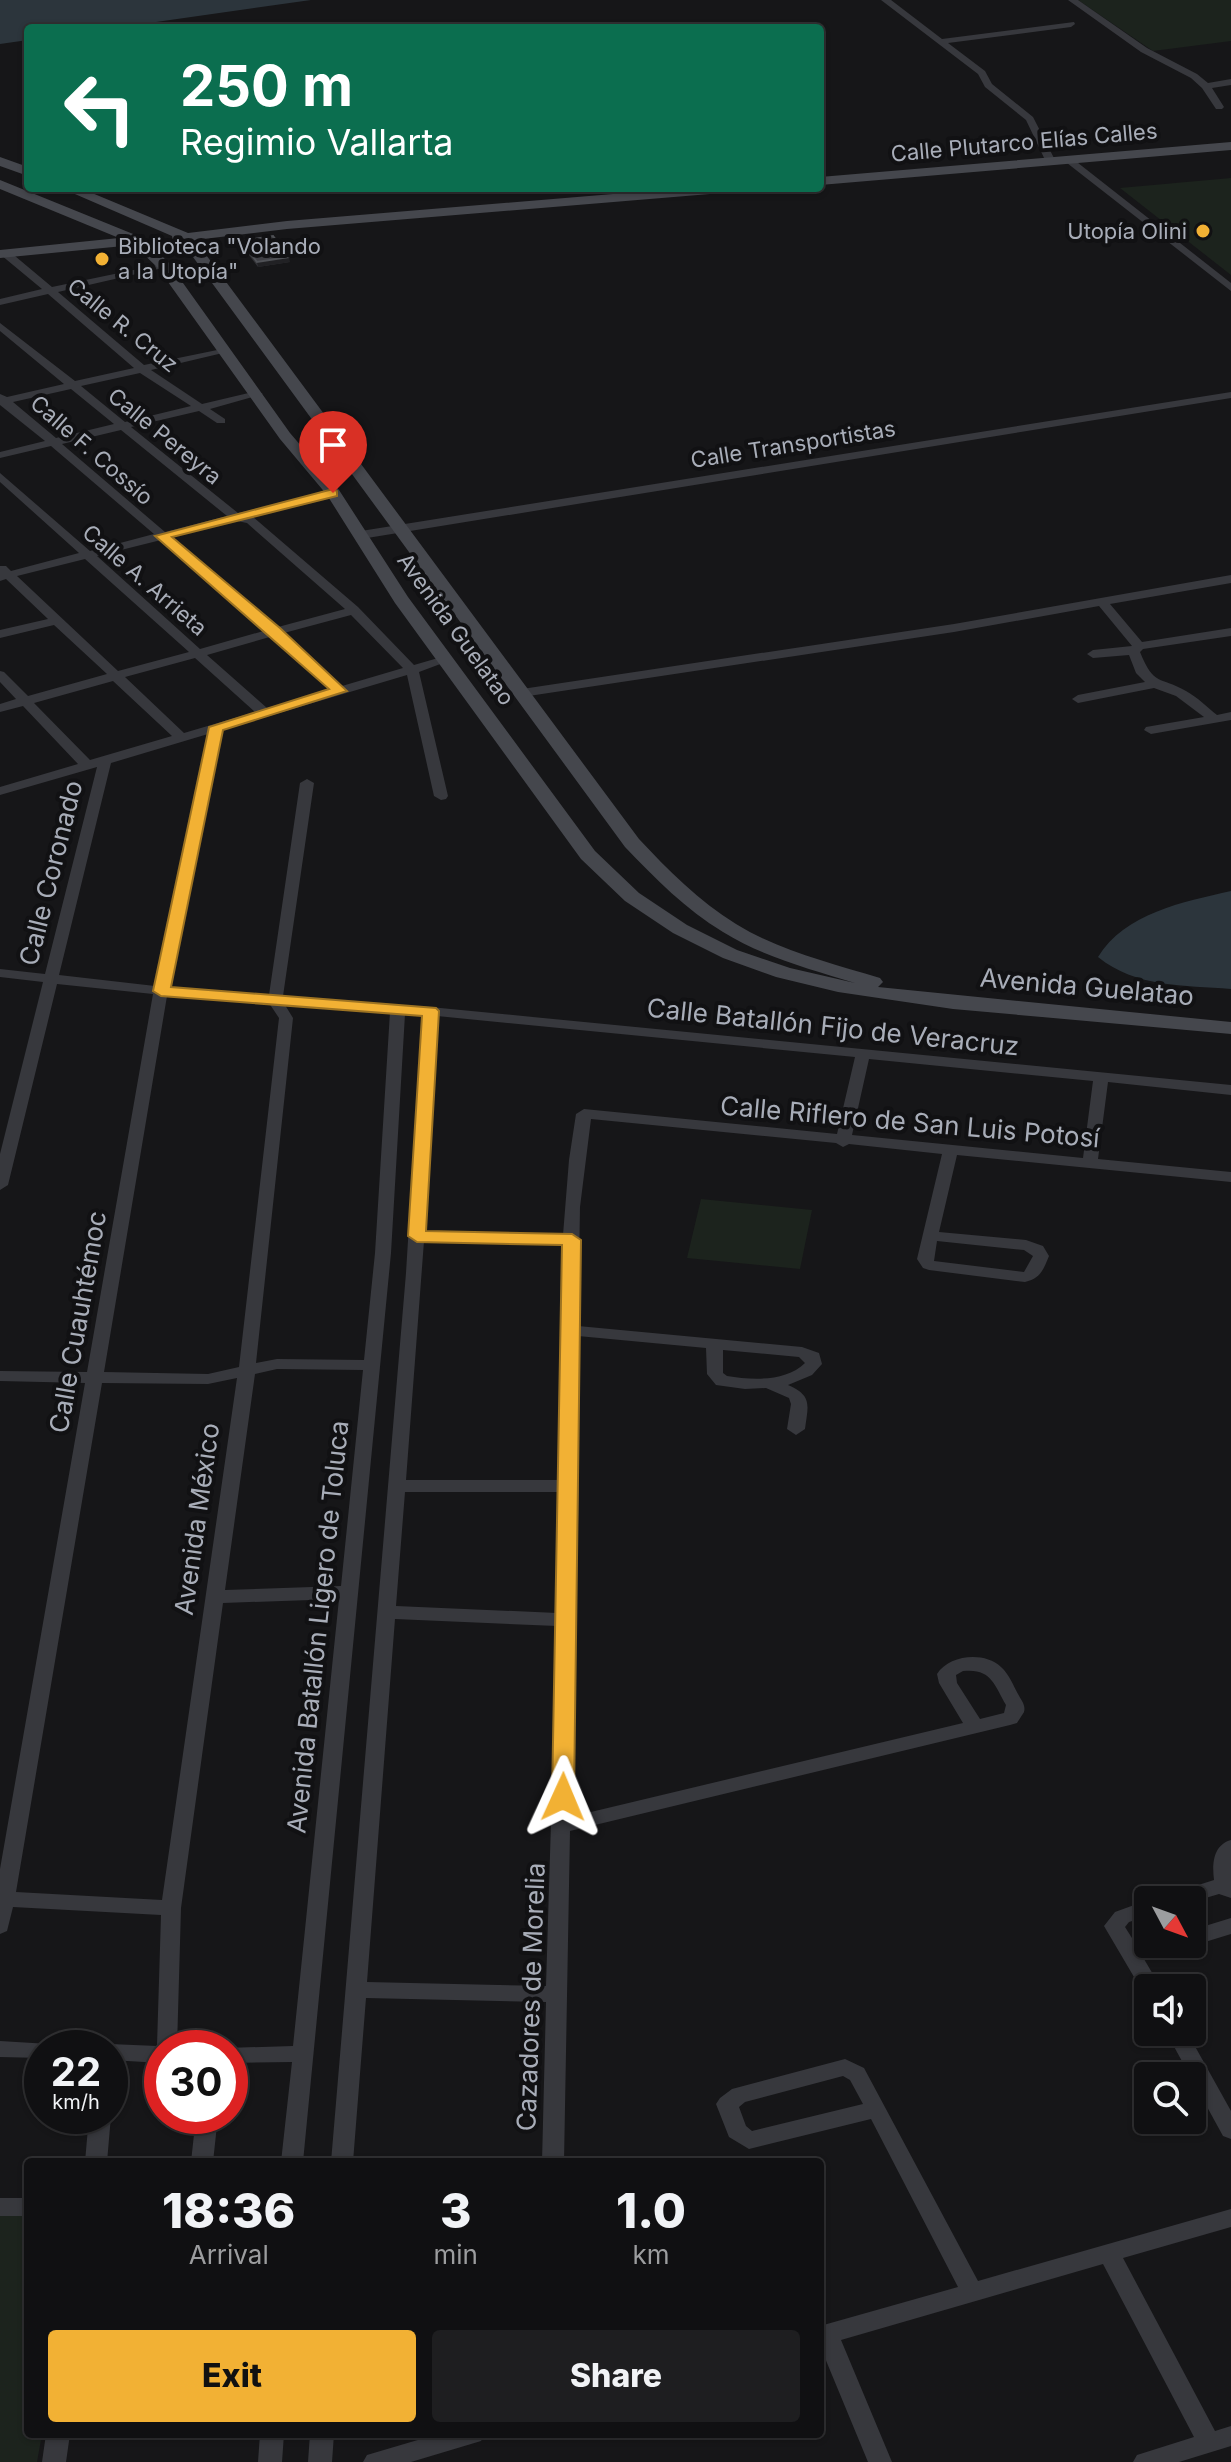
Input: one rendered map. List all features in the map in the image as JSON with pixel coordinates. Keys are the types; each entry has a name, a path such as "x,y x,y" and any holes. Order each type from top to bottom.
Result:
{"main road":[{"name":"Calle Plutarco Elías Calles","path":"824,181 1231,146"},
{"path":"0,161 24,170"},
{"name":"Avenida Guelatao","path":"0,184 138,241 163,265 285,436 333,493 401,599 588,855 618,887 652,915 706,944 764,968 828,986 939,1002 1231,1028"},
{"path":"78,192 186,237"},
{"path":"3,254 302,224 686,192"},
{"name":"Avenida Guelatao","path":"186,237 632,843 663,877 731,929 777,949 939,1002"}],"street":[{"path":"886,1 904,0"},
{"path":"1072,0 1144,50 1194,76 1206,86 1219,107"},
{"path":"886,1 982,73 988,85 1030,119 1051,162"},
{"path":"939,42 1071,24"},
{"path":"1206,86 1231,82"},
{"path":"1070,161 1231,288"},
{"name":"Calle R. Cruz","path":"3,254 141,368 221,421"},
{"path":"0,302 163,265"},
{"name":"Calle Pereyra","path":"0,326 235,517 251,520 354,610 412,670"},
{"path":"1,400 223,350"},
{"path":"0,455 257,394"},
{"name":"Calle Transportistas","path":"361,535 1231,395"},
{"name":"Calle F. Cossío","path":"1,400 275,631 339,691"},
{"name":"Calle A. Arrieta","path":"0,476 264,713"},
{"path":"3,573 333,493"},
{"path":"3,573 58,620 182,738"},
{"path":"525,697 958,632 1231,579"},
{"path":"1105,605 1231,588"},
{"path":"1105,605 1136,649 1142,673 1155,684 1181,693 1215,719"},
{"path":"0,708 354,610"},
{"path":"0,634 58,620"},
{"path":"1093,654 1231,632"},
{"path":"1,790 445,660"},
{"path":"412,670 441,796"},
{"path":"0,675 87,765"},
{"path":"1078,699 1155,684"},
{"path":"1151,730 1231,716"},
{"name":"Calle Cuauhtémoc","path":"0,1926 2,1899 161,991 216,727"},
{"name":"Calle Coronado","path":"0,1185 105,760"},
{"path":"275,1001 307,783"},
{"name":"Calle Batallón Fijo de Veracruz","path":"0,973 161,991 430,1011 1231,1090"},
{"name":"Avenida México","path":"168,2030 171,1908 247,1368 286,1018 275,1001"},
{"name":"Avenida Batallón Ligero de Toluca","path":"292,2158 372,1365 394,1098 398,1008"},
{"path":"342,2158 398,1486 430,1011"},
{"path":"843,1142 863,1053"},
{"path":"1090,1164 1101,1079"},
{"path":"394,1098 424,1100"},
{"name":"Calle Riflero de San Luis Potosí","path":"584,1114 843,1142 1231,1177"},
{"name":"Cazadores de Morelia","path":"553,2158 555,1994 563,1826 572,1240 576,1155 584,1114"},
{"path":"932,1236 1026,1245 1037,1249 1041,1256 1033,1274 1025,1277 929,1265 925,1259 950,1152"},
{"path":"417,1236 572,1240"},
{"path":"570,1330 802,1352 813,1357 814,1364 809,1371 792,1378 728,1383 717,1378 714,1344"},
{"path":"0,1376 208,1379 247,1368 277,1364 372,1365"},
{"path":"766,1382 796,1395 800,1404 796,1429"},
{"path":"398,1486 570,1486"},
{"path":"213,1597 351,1592"},
{"path":"387,1612 565,1620"},
{"path":"563,1826 975,1727"},
{"path":"1206,1893 1228,1889 1222,1864 1225,1852 1231,1847"},
{"path":"2,1899 171,1908"},
{"path":"1134,1913 1115,1923 1115,1930 1143,1974"},
{"path":"1206,1934 1231,1926"},
{"path":"355,1990 555,1994"},
{"path":"1184,2046 1231,2130"},
{"path":"0,2049 24,2050"},
{"path":"248,2055 301,2054"},
{"path":"877,2109 749,2140 737,2131 727,2104 739,2095 845,2067 857,2074 877,2109 972,2292"},
{"path":"96,2158 98,2134"},
{"path":"202,2158 205,2134"},
{"path":"0,2207 24,2207"},
{"path":"880,2462 824,2335 1231,2218"},
{"path":"1109,2253 1220,2439 1145,2462"},
{"path":"54,2462 57,2438"},
{"path":"270,2462 272,2438"},
{"path":"320,2462 322,2438"},
{"path":"375,2462 459,2438"}],"shaded area":[{"path":"0,0 311,0 142,24 24,24 24,41 0,44"},
{"path":"1078,0 1231,0 1231,41 1153,51"},
{"name":"Utopía Olini","path":"1231,178 1231,275 1120,188"},
{"path":"1231,891 1231,989 1144,980 1128,975 1098,957 1109,942 1139,920 1175,905"},
{"path":"701,1199 812,1210 800,1269 687,1258"},
{"path":"0,2211 24,2211 24,2438 41,2438 37,2462 0,2462"}],"building":[{"path":"273,236 289,257 257,262 241,241"}],"place":[{"name":"Utopía Olini","path":"1203,231"},
{"name":"Biblioteca \"Volando a la Utopía\"","path":"102,259"}],"route":[{"path":"333,493 162,536 275,631 339,691 216,727 161,991 430,1011 417,1236 572,1240 563,1797"}]}
